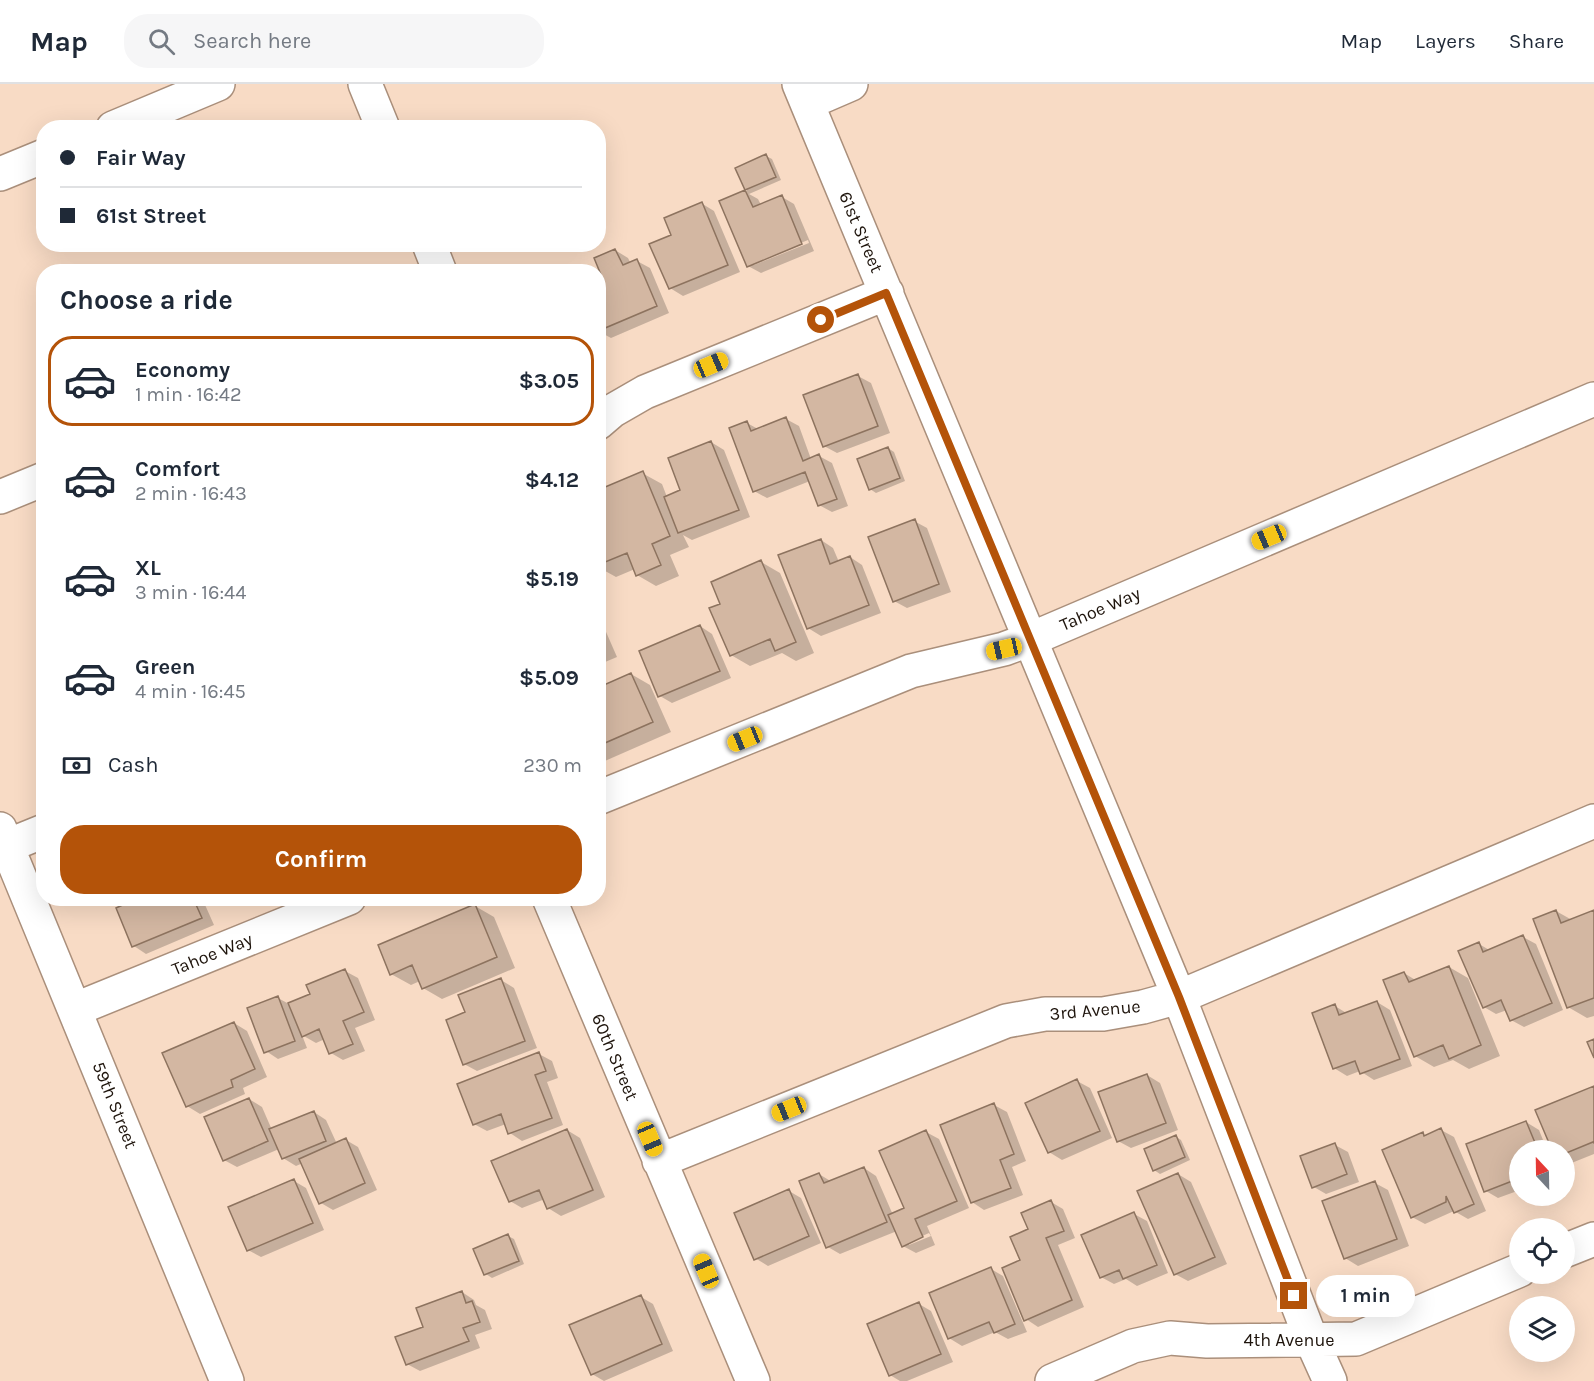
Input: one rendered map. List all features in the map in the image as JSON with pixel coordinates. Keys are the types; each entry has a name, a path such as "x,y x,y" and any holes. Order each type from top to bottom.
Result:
{"street":[{"path":"132,120 218,84"},
{"path":"365,84 380,120"},
{"path":"803,93 851,84"},
{"name":"61st Street","path":"803,93 1179,997 1311,1338 1330,1381"},
{"path":"0,174 36,159"},
{"path":"606,416 645,392 886,293"},
{"name":"Tahoe Way","path":"606,795 911,671 1004,649 1031,639 1594,399"},
{"path":"0,497 36,482"},
{"name":"3rd Avenue","path":"659,1161 1006,1021 1045,1014 1103,1014 1143,1007 1179,997 1594,821"},
{"path":"4,838 36,832"},
{"name":"59th Street","path":"4,838 227,1381"},
{"name":"Tahoe Way","path":"76,1010 330,906"},
{"name":"60th Street","path":"552,906 753,1381"},
{"path":"1575,1247 1594,1239"},
{"name":"4th Avenue","path":"1052,1381 1133,1346 1170,1338 1207,1341 1311,1338 1356,1340 1509,1275"}],"building":[{"path":"766,154 776,177 745,190 735,168"},
{"path":"745,190 753,207 782,195 802,244 747,267 719,201"},
{"path":"702,202 728,265 669,289 649,244 671,235 664,218"},
{"path":"615,249 623,265 637,259 657,306 606,328 606,264 596,264 594,258"},
{"path":"858,374 878,426 823,447 803,395"},
{"path":"786,417 803,461 819,454 837,499 818,506 805,472 753,492 729,428 747,421 751,431"},
{"path":"711,441 739,510 678,533 664,497 680,490 668,458"},
{"path":"888,447 900,478 869,490 857,459"},
{"path":"643,471 670,536 652,544 661,565 636,576 627,553 606,562 606,487"},
{"path":"915,519 939,584 893,602 868,537"},
{"path":"821,539 830,564 850,556 869,605 807,629 778,555"},
{"path":"761,560 796,642 775,651 770,639 730,656 709,608 720,604 711,582"},
{"path":"700,625 720,671 658,697 639,651"},
{"path":"631,673 653,722 606,743 606,684"},
{"path":"120,906 197,906 202,918 132,947 116,908"},
{"path":"470,906 476,906 497,957 422,989 412,965 390,975 378,945"},
{"path":"1556,910 1561,923 1594,910 1594,998 1567,1008 1533,919"},
{"path":"1523,935 1552,1003 1510,1021 1501,1000 1483,1008 1458,951 1479,942 1483,952"},
{"path":"1449,966 1481,1045 1449,1059 1443,1045 1414,1057 1383,980 1404,972 1409,982"},
{"path":"345,969 364,1012 343,1021 353,1044 329,1054 319,1029 302,1037 288,1003 310,994 306,985"},
{"path":"501,978 525,1041 463,1065 446,1020 465,1012 458,995"},
{"path":"278,996 295,1041 264,1053 247,1008"},
{"path":"1377,1001 1400,1059 1360,1074 1355,1061 1333,1069 1312,1013 1335,1004 1339,1015"},
{"path":"234,1022 255,1069 231,1080 233,1087 186,1107 162,1053"},
{"path":"1594,1039 1594,1058 1587,1042"},
{"path":"539,1052 546,1071 535,1075 552,1118 508,1134 501,1114 473,1125 457,1084"},
{"path":"1147,1074 1166,1123 1117,1142 1098,1092"},
{"path":"1077,1079 1100,1131 1048,1153 1025,1103"},
{"path":"1594,1086 1594,1143 1575,1149 1575,1140 1548,1140 1535,1110"},
{"path":"249,1098 268,1141 223,1161 204,1117"},
{"path":"994,1103 1014,1154 1000,1160 1011,1188 971,1203 940,1125"},
{"path":"314,1111 326,1141 282,1159 269,1129"},
{"path":"1526,1121 1534,1140 1509,1140 1509,1182 1484,1192 1466,1144"},
{"path":"1441,1128 1474,1204 1454,1213 1446,1196 1446,1202 1411,1218 1382,1150 1423,1132 1424,1136"},
{"path":"567,1129 593,1190 547,1209 539,1190 509,1202 491,1161"},
{"path":"926,1130 957,1201 915,1219 923,1237 902,1247 888,1215 904,1208 879,1151"},
{"path":"1176,1135 1185,1157 1153,1171 1144,1149"},
{"path":"346,1138 365,1183 319,1204 299,1159"},
{"path":"1335,1143 1347,1174 1312,1188 1300,1156"},
{"path":"864,1167 887,1222 826,1248 799,1181 819,1173 824,1183"},
{"path":"1178,1173 1215,1257 1174,1275 1137,1191"},
{"path":"294,1179 313,1223 247,1251 228,1207"},
{"path":"1375,1181 1397,1239 1344,1259 1322,1201"},
{"path":"789,1189 809,1236 754,1260 734,1213"},
{"path":"1051,1200 1064,1231 1046,1238 1072,1300 1024,1321 1002,1268 1020,1260 1010,1237 1028,1229 1021,1213"},
{"path":"1134,1212 1157,1265 1123,1279 1119,1270 1100,1278 1081,1235"},
{"path":"508,1234 519,1261 484,1275 473,1249"},
{"path":"991,1267 1015,1324 994,1333 989,1322 948,1339 929,1293"},
{"path":"462,1291 466,1303 472,1301 480,1322 463,1328 469,1341 406,1365 395,1337 423,1327 416,1308"},
{"path":"641,1295 662,1344 591,1375 569,1325"},
{"path":"919,1302 941,1354 889,1376 867,1324"}],"route":[{"path":"821,320 886,293 1179,997 1294,1296"}]}
